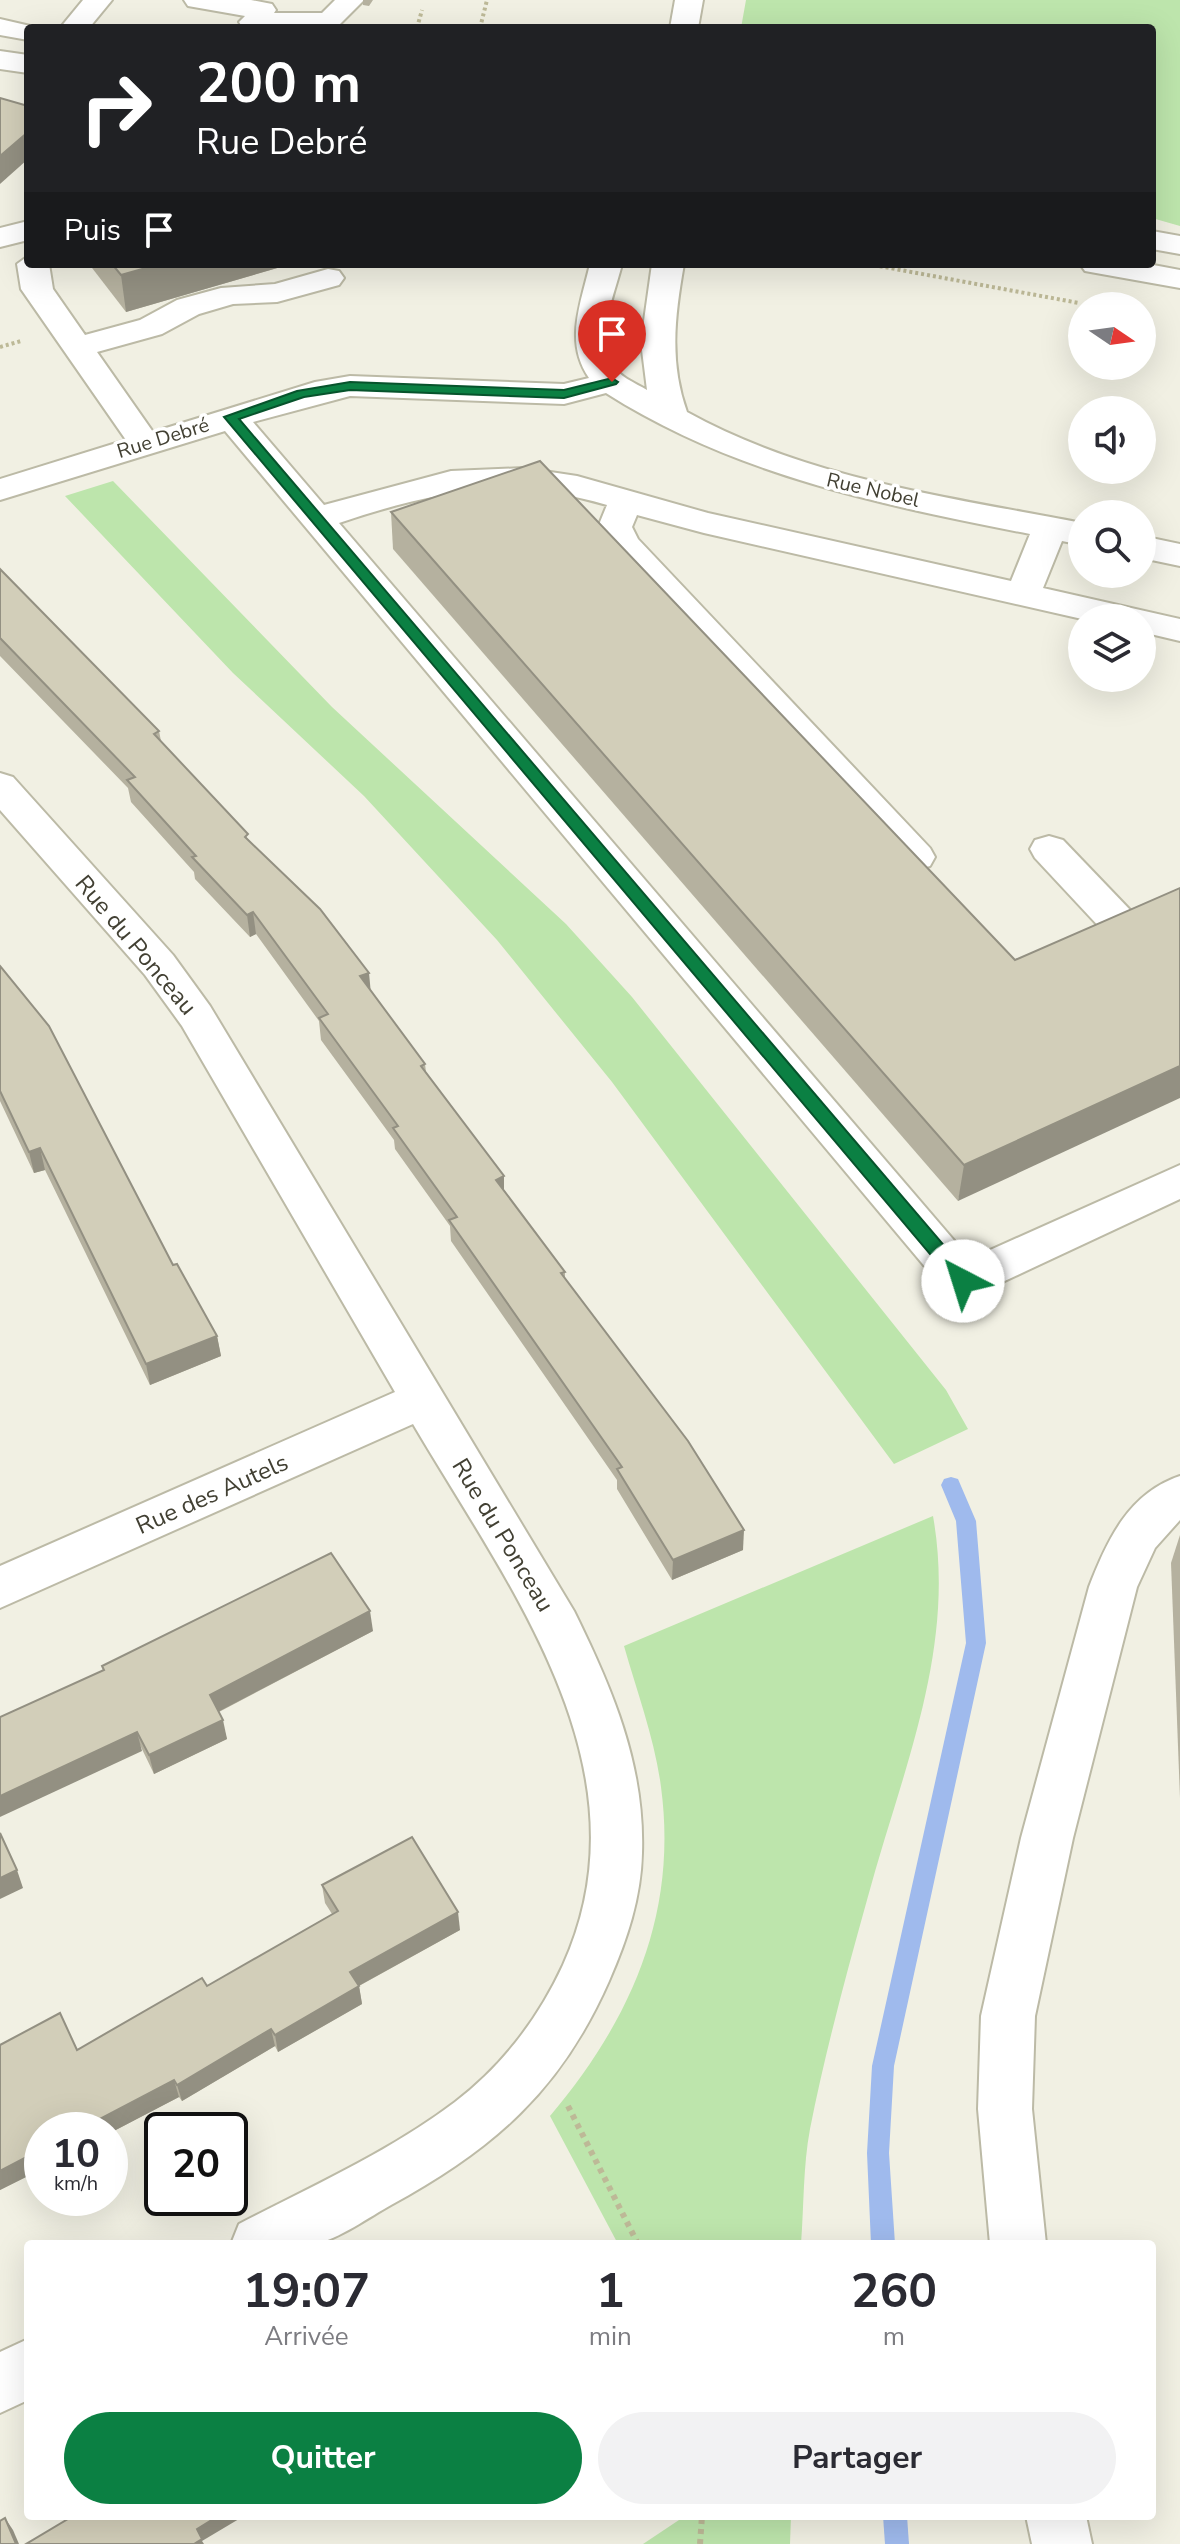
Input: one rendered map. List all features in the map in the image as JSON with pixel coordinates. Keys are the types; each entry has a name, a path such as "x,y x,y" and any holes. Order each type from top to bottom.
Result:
{"street":[{"path":"77,24 98,0"},
{"path":"198,0 259,15 330,21 350,0"},
{"path":"685,24 689,0"},
{"path":"0,27 24,31"},
{"path":"0,60 24,63"},
{"path":"1156,241 1180,245"},
{"path":"34,268 37,289 145,444"},
{"name":"Rue Nobel","path":"605,268 592,344 596,364 612,382 673,420 718,443 803,474 1066,531"},
{"path":"667,268 656,327 655,357 659,382 673,420"},
{"path":"1118,268 1180,279"},
{"path":"78,347 151,327 202,323 258,307 277,293 331,283"},
{"name":"Rue Debré","path":"0,490 302,394 350,386 564,394 612,382"},
{"path":"231,417 963,1281 1180,1181"},
{"path":"317,519 397,492 497,477 526,477 626,500 700,522 1068,604"},
{"path":"626,500 615,527 622,543 945,887"},
{"path":"1023,594 1066,531"},
{"path":"1156,550 1180,555"},
{"path":"1156,624 1180,630"},
{"name":"Rue du Ponceau","path":"0,786 159,965 196,1016 583,1674 610,1771 619,1831 618,1871 601,1944 586,1976 530,2067 501,2098 404,2167 267,2240"},
{"path":"1049,849 1104,929 1155,906"},
{"name":"Rue des Autels","path":"0,1588 424,1399"},
{"path":"1018,2240 1005,2109 1008,2016 1013,1990 1047,1838 1113,1587 1125,1556 1142,1526 1159,1508 1180,1495"},
{"path":"0,2384 24,2370"},
{"path":"1057,2520 1062,2544"}],"path":[{"path":"481,24 487,0"},
{"path":"418,24 422,10"},
{"path":"890,268 1068,300"},
{"path":"564,2101 596,2154 636,2240"},
{"path":"700,2544 702,2520"}],"green space":[{"path":"746,0 1180,0 1180,226 1156,219 1156,24 742,24"},
{"path":"113,481 332,707 566,924 632,997 946,1390 968,1429 894,1464 612,1082 497,940 364,796 233,673 65,496"},
{"path":"933,1516 938,1566 938,1615 932,1663 922,1711 859,1928 822,2072 808,2143 801,2240 616,2240 550,2116 579,2080 625,2003 655,1922 662,1878 664,1834 661,1787 650,1734 624,1646"},
{"path":"679,2520 791,2520 790,2544 643,2544"}],"building":[{"path":"0,98 24,105 24,135 0,156"},
{"path":"115,268 146,268 121,275"},
{"path":"540,461 1015,960 1180,888 1180,1066 964,1165 391,512"},
{"path":"0,569 159,731 154,734 248,834 245,837 320,909 369,973 360,976 425,1064 421,1066 504,1176 496,1180 565,1272 561,1273 688,1441 744,1530 673,1560 617,1469 622,1467 449,1220 457,1217 393,1128 398,1126 319,1018 328,1014 253,912 247,915 192,857 196,856 127,780 135,777 0,638"},
{"path":"0,966 49,1026 173,1265 177,1264 217,1336 146,1364 40,1148 29,1152 0,1091"},
{"path":"331,1553 370,1611 210,1695 223,1720 149,1755 137,1732 0,1796 0,1717 104,1670 102,1666"},
{"path":"0,1833 17,1870 0,1878"},
{"path":"412,1837 458,1912 350,1972 359,1986 275,2035 271,2029 177,2085 174,2080 113,2112 24,2112 24,2158 0,2171 0,2045 60,2013 77,2050 202,1978 207,1986 338,1911 322,1885"},
{"path":"5,2518 16,2544 0,2544 0,2521"},
{"path":"66,2520 212,2520 197,2529 202,2539 194,2544 26,2544"}],"waterway":[{"path":"883,2240 878,2153 883,2066 976,1643 966,1521 951,1485"},
{"path":"895,2520 897,2544"}],"route":[{"path":"612,382 564,394 350,386 302,394 231,417 963,1281"}]}
